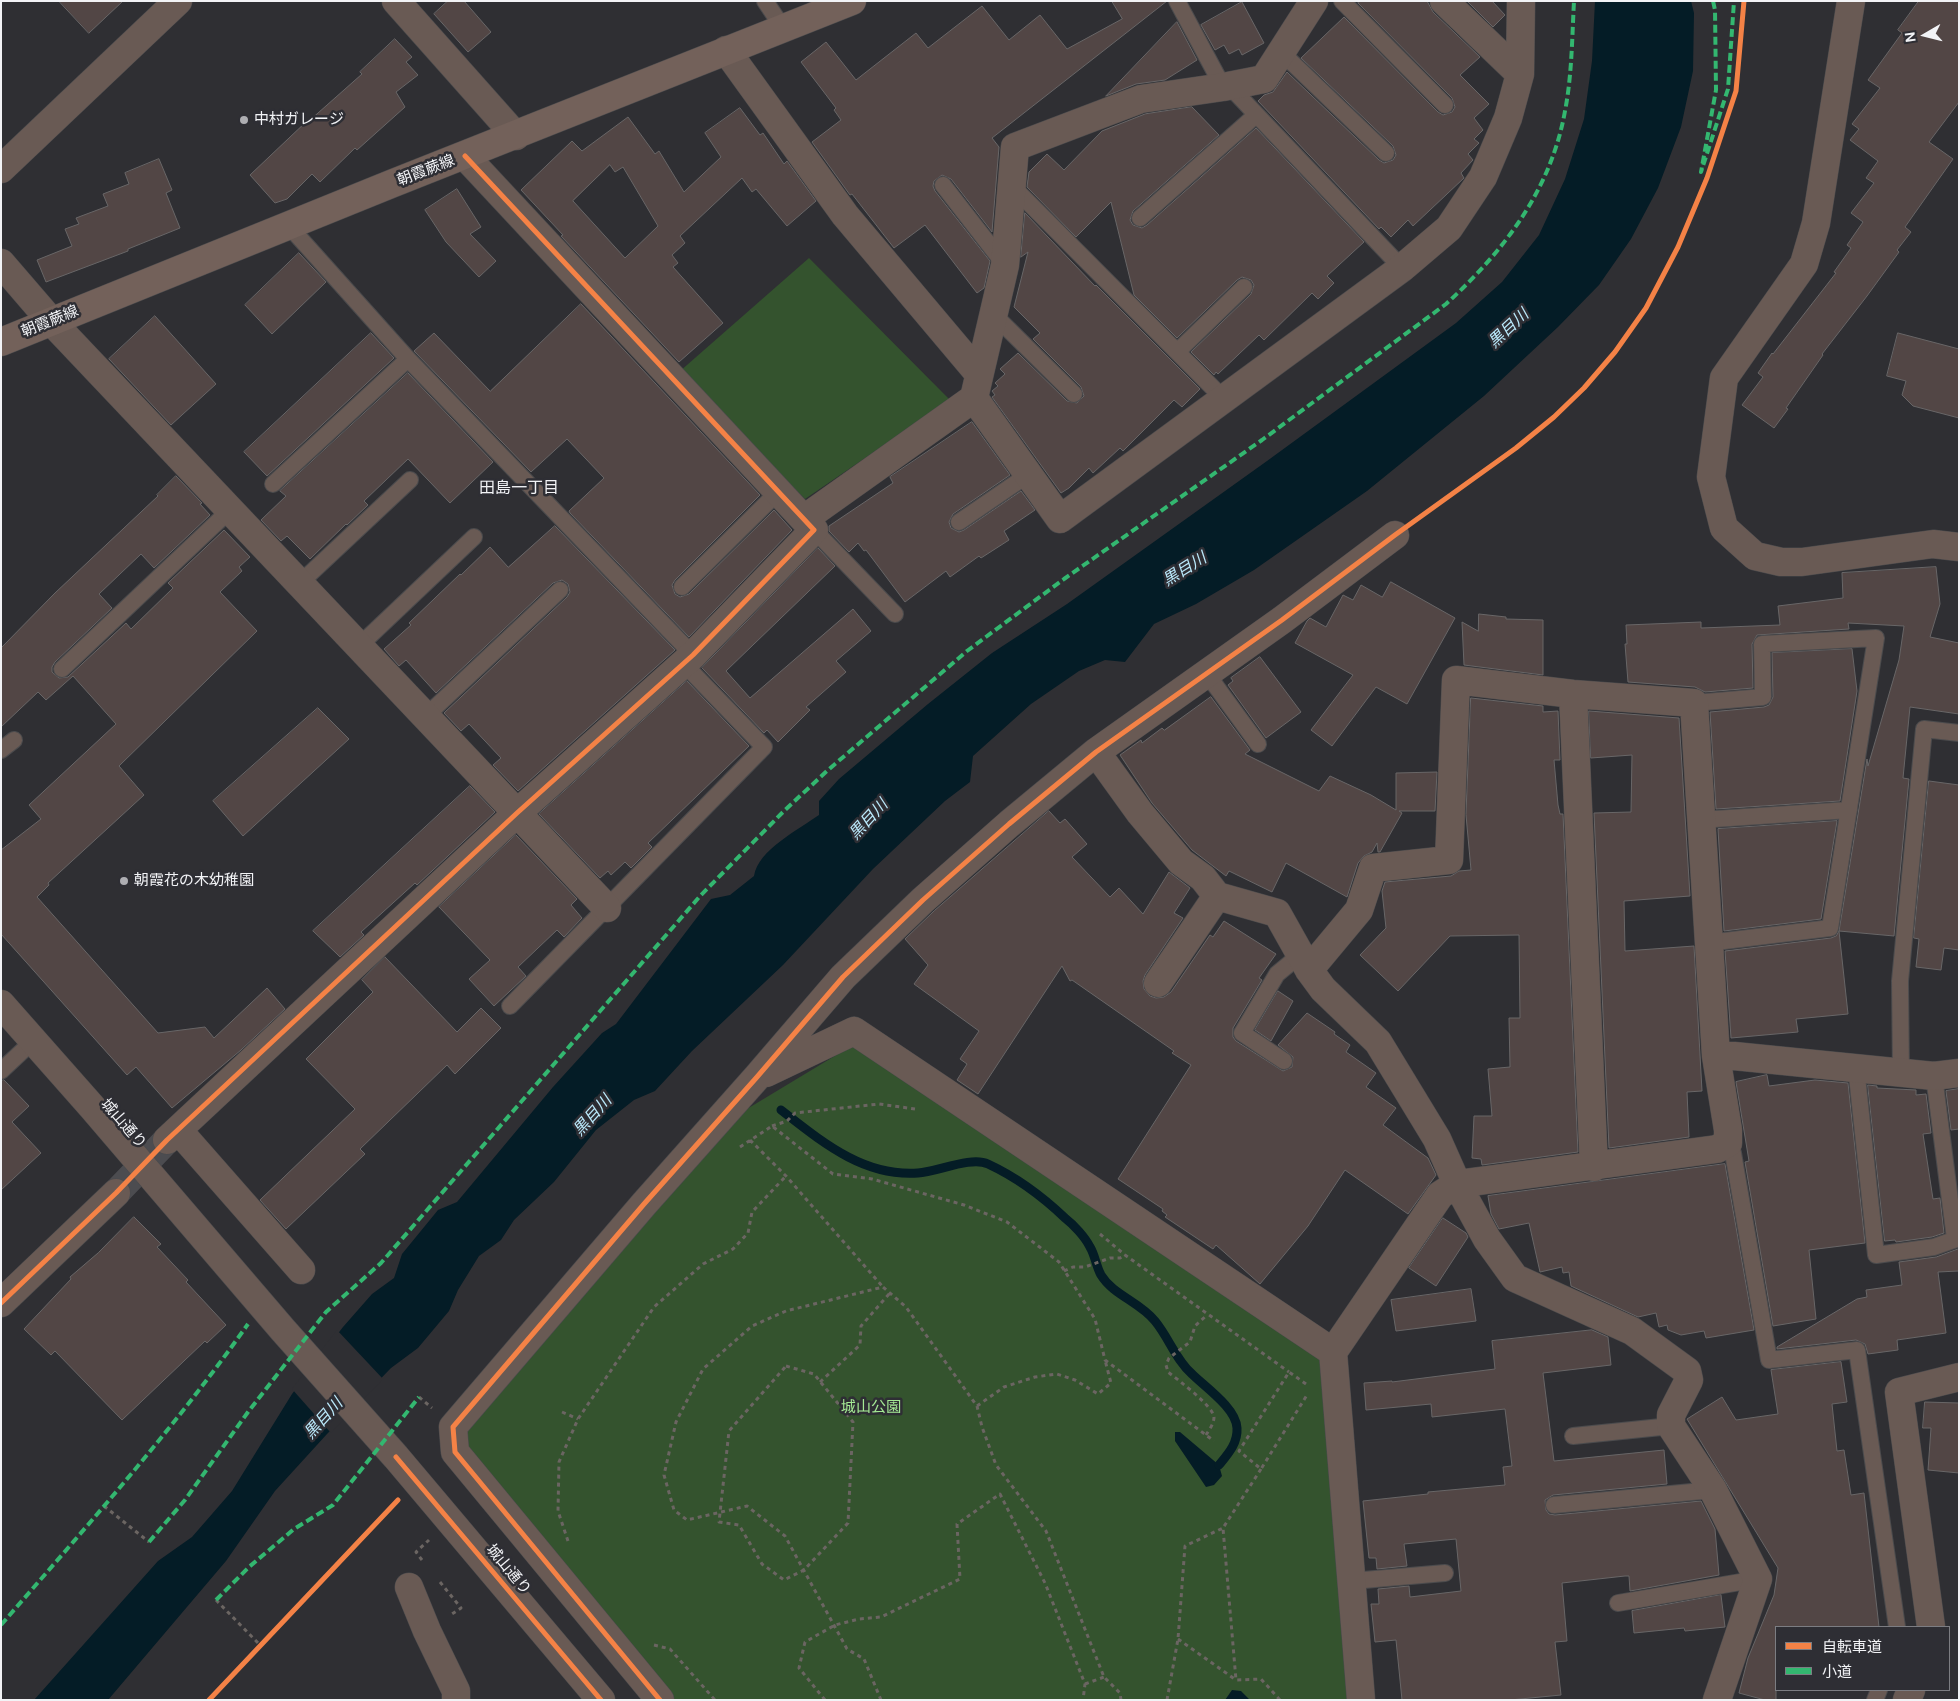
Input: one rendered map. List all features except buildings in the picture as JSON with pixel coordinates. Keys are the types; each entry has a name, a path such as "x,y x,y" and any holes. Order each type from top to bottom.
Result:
{"main road":[{"name":"朝霞蕨線","path":"1,342 288,225 852,1"}],"street":[{"path":"1,169 178,1"},
{"path":"396,1 516,136"},
{"path":"301,1270 172,1136 517,812 688,659 809,524 976,386 1005,265 1015,148 1141,99 1264,79 1314,1"},
{"path":"1444,1 1520,74"},
{"path":"726,50 845,215 976,386 1029,474 1060,519 1402,268 1448,228 1483,177 1508,118 1520,74 1521,1"},
{"path":"1851,1 1816,223 1804,264 1724,378 1711,477 1724,528 1755,556 1781,562 1802,562 1933,544 1959,547"},
{"path":"465,156 809,524"},
{"path":"1,264 51,321 607,908"},
{"path":"660,1700 454,1452 453,1427 644,1204 843,977 923,900 1009,824 1096,752 1282,620 1395,535"},
{"path":"1305,962 1359,910 1372,868 1449,860 1456,680 1573,694 1694,703 1716,1056 1728,1130 1728,1143 1717,1149 1457,1184 1440,1195 1334,1352 1361,1700"},
{"path":"1573,694 1594,1167"},
{"path":"1096,752 1140,813 1181,862 1204,878 1218,896 1277,913 1305,962 1323,988 1378,1042 1438,1139 1457,1184 1487,1240 1515,1278 1632,1331 1687,1370 1689,1380 1671,1414 1671,1426 1712,1490 1758,1579 1717,1700"},
{"path":"1158,983 1218,896"},
{"name":"城山通り","path":"1,1004 283,1330 396,1457 601,1700"},
{"path":"757,1077 854,1031 1334,1352"},
{"path":"1716,1056 1734,1056 1901,1074 1946,1074"},
{"path":"1,1303 116,1193"},
{"path":"1931,1626 1899,1392 1959,1377"},
{"path":"409,1587 427,1631 456,1691 456,1700"}],"lane":[{"path":"765,1 783,28"},
{"path":"1177,1 1223,87 1236,93 1402,268"},
{"path":"1342,1 1445,104"},
{"path":"1281,52 1386,153"},
{"path":"1140,218 1256,115"},
{"path":"943,185 1005,265"},
{"path":"1011,185 1224,400"},
{"path":"288,225 408,358 688,659 764,747 510,1006"},
{"path":"1177,352 1244,287"},
{"path":"994,315 1074,394"},
{"path":"273,484 408,358"},
{"path":"959,522 1029,474"},
{"path":"300,583 410,480"},
{"path":"682,587 778,492"},
{"path":"62,669 230,510"},
{"path":"809,524 895,614"},
{"path":"359,646 474,537"},
{"path":"426,716 560,590"},
{"path":"1694,703 1763,698 1762,644 1876,638 1830,928 1708,943"},
{"path":"1207,674 1258,744"},
{"path":"1901,1074 1900,980 1924,729 1959,733"},
{"path":"1700,820 1849,810"},
{"path":"1284,1061 1242,1033 1277,974 1305,962"},
{"path":"1,1071 33,1041"},
{"path":"1856,1068 1876,1255 1934,1247 1957,1238 1946,1074"},
{"path":"1728,1143 1733,1153 1769,1360 1857,1350 1897,1626"},
{"path":"1573,1436 1671,1426"},
{"path":"1554,1505 1712,1490"},
{"path":"1352,1581 1445,1572"},
{"path":"1618,1603 1758,1579"}],"path":[{"path":"740,1147 772,1126 787,1121 795,1113 879,1104 916,1109 923,1114"},
{"path":"772,1126 832,1174 872,1179 964,1205 1007,1222 1059,1262 1095,1318 1111,1383 1098,1394 1075,1380 1057,1374 1035,1377 1004,1387 977,1406"},
{"path":"750,1140 786,1176 883,1287 906,1307 977,1406 996,1465 1046,1531 1104,1677 1120,1693 1121,1700"},
{"path":"569,1545 558,1511 559,1462 578,1419 654,1308 703,1264 733,1249 748,1233 752,1212 786,1176"},
{"path":"1095,1229 1125,1255 1312,1388 1223,1528 1185,1546 1178,1638 1167,1700"},
{"path":"1064,1271 1073,1267 1085,1267 1110,1258 1120,1258 1125,1255"},
{"path":"881,1700 864,1659 848,1649 785,1536 747,1506 687,1520 674,1510 664,1475 676,1422 703,1369 752,1326 786,1311 883,1287"},
{"path":"820,1382 860,1345 861,1326 890,1293"},
{"path":"1206,1435 1212,1426 1214,1416 1208,1406 1168,1372 1166,1365 1169,1358 1182,1350 1190,1342 1195,1326 1207,1315"},
{"path":"1105,1360 1214,1441"},
{"path":"786,1366 814,1374 853,1422 848,1523 804,1570 784,1580 762,1564 739,1525 719,1522 722,1512 729,1431 786,1366"},
{"path":"1261,1469 1239,1451 1289,1372"},
{"path":"562,1412 578,1419"},
{"path":"825,1700 799,1668 805,1642 835,1626 859,1619 881,1616 960,1580 958,1524 1000,1494 1046,1583 1085,1684 1083,1700"},
{"path":"104,1506 149,1542"},
{"path":"1223,1528 1236,1680"},
{"path":"216,1600 260,1644"},
{"path":"1178,1638 1236,1680 1261,1679 1280,1700"},
{"path":"652,1644 670,1649 715,1700"},
{"path":"1085,1684 1104,1677"}],"green space":[{"path":"809,258 950,400 805,499 679,372"},
{"name":"城山公園","path":"853,1045 1325,1362 1352,1700 672,1700 462,1451 461,1427 742,1112"}],"water":[{"name":"黒目川","path":"1595,1 1691,1 1694,13 1693,71 1681,127 1658,188 1631,239 1599,285 1558,327 1484,396 1367,491 1254,570 1196,604 1154,624 1125,662 1105,660 1079,671 1031,704 973,756 970,782 945,801 873,869 783,965 692,1051 655,1091 634,1100 596,1130 554,1182 514,1220 501,1240 479,1256 458,1290 449,1311 418,1348 391,1368 275,1491 226,1561 108,1700 34,1700 158,1561 192,1537 232,1491 292,1394 343,1327 372,1294 394,1278 402,1254 438,1210 457,1202 553,1087 602,1033 616,1024 711,899 730,895 754,876 757,867 771,849 819,815 819,801 839,779 992,653 1067,604 1267,461 1456,323 1502,282 1539,235 1565,179 1584,119 1592,61"},
{"path":"1175,1432 1180,1432 1219,1465 1222,1476 1214,1485 1206,1487 1175,1441"},
{"path":"1232,1690 1241,1691 1250,1700 1225,1700"}],"pier":[{"path":"337,1330 383,1379 331,1433 292,1389"}],"waterway":[{"path":"781,1110 827,1145 861,1163 898,1173 918,1173 963,1163 981,1162 1009,1175 1048,1203 1072,1224 1085,1239 1092,1250 1099,1272 1106,1282 1149,1314 1186,1368 1219,1398 1231,1413 1237,1428 1236,1439 1232,1448 1219,1465"}],"tunnel":[{"path":"116,1193 167,1140"}],"marked path":[{"path":"149,1542 185,1500 248,1412 326,1312 381,1263 701,895 785,810 828,770 967,651 1064,579 1262,440 1446,304 1487,263 1522,217 1536,193 1549,167 1558,140 1569,84 1574,1"},
{"path":"1713,1 1715,10 1716,90 1701,172 1728,89 1734,1"},
{"path":"1,1625 97,1515 159,1440 248,1324"},
{"path":"216,1600 249,1567 294,1529 333,1505 419,1397"}],"cycle path":[{"path":"660,1700 455,1452 453,1427 644,1204 843,977 923,900 1009,824 1096,752 1282,620 1395,535 1516,448 1554,417 1584,388 1615,352 1646,308 1678,247 1707,178 1736,91 1744,1"},
{"path":"1,1303 116,1193 167,1140 517,813 693,655 814,530 465,156"},
{"path":"396,1457 601,1700"},
{"path":"209,1700 398,1500"}],"place":[{"name":"中村ガレージ","path":"244,120"},
{"name":"朝霞花の木幼稚園","path":"124,881"}],"district":[{"name":"田島一丁目","path":"519,489"}]}
